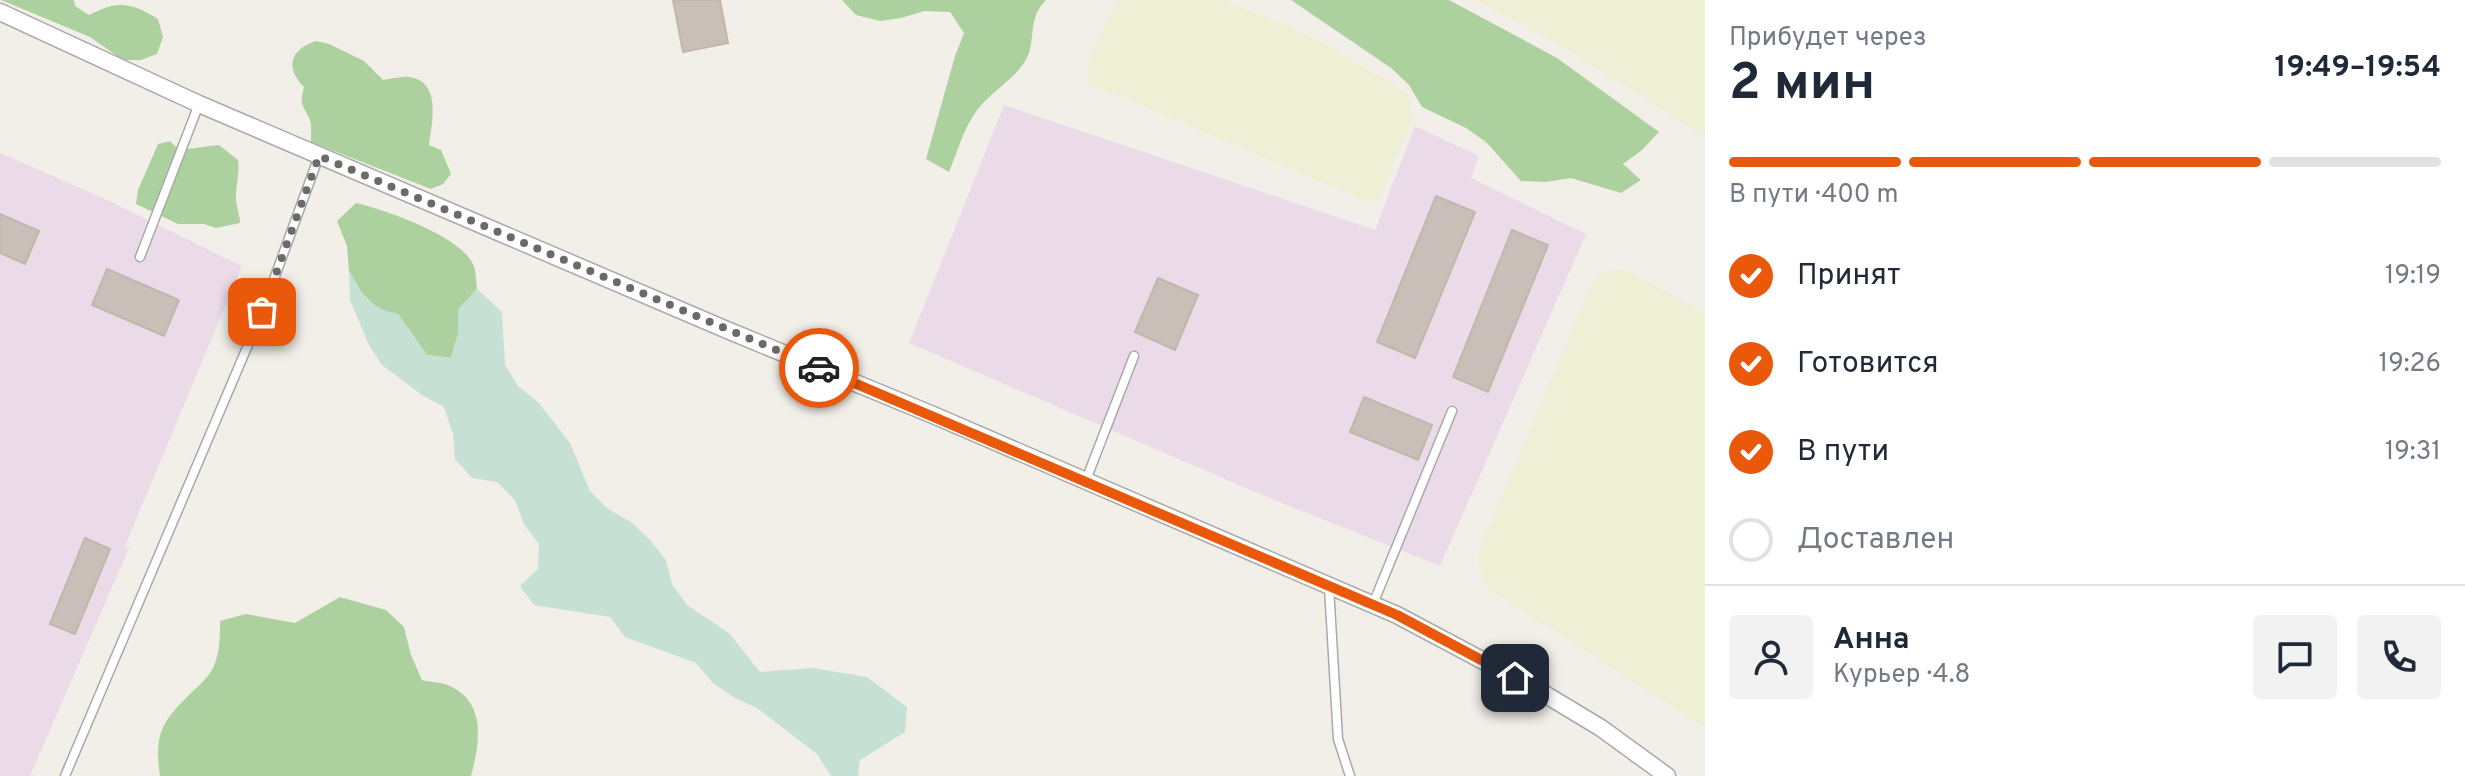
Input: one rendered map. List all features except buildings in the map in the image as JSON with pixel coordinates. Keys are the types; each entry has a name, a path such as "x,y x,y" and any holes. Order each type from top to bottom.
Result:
{"street":[{"path":"0,12 319,156 1397,615 1538,690 1601,728 1667,776"}],"lane":[{"path":"140,257 199,104"},
{"path":"65,776 262,312 319,156"},
{"path":"1086,481 1134,356"},
{"path":"1373,605 1452,411"},
{"path":"1329,587 1338,739 1350,776"}],"shaded area":[{"path":"1004,105 1375,230 1415,126 1479,156 1471,178 1586,234 1440,566 1274,500 909,343"},
{"path":"0,153 103,198 242,266 125,546 129,548 30,776 0,776"}],"green space":[{"path":"1,0 74,0 75,6 89,15 116,5 132,6 158,19 163,37 157,54 141,60 123,60 90,37"},
{"path":"842,0 1046,0 1037,13 1025,61 973,116 949,172 926,159 964,33 950,12 924,11 880,21 856,15"},
{"path":"1118,0 1223,0 1301,31 1408,94 1413,117 1380,197 1370,203 1091,84 1087,72 1089,58"},
{"path":"1291,0 1449,0 1557,58 1659,132 1623,164 1641,180 1621,193 1571,178 1546,182 1521,181 1486,142 1466,128 1422,107 1409,85 1391,68"},
{"path":"1475,0 1705,0 1705,137 1562,46"},
{"path":"316,41 364,61 383,80 409,77 426,86 432,105 429,145 441,150 451,174 443,184 431,189 311,142 311,122 302,102 304,87 292,66 296,54"},
{"path":"170,141 179,150 219,145 238,160 236,199 240,223 216,228 204,224 178,224 136,204 138,190 158,144"},
{"path":"356,203 420,225 453,243 473,264 477,289 459,309 458,334 451,358 427,355 398,314 379,310 362,293 349,271 347,246 337,221"},
{"path":"1615,269 1627,270 1705,313 1705,728 1491,590 1483,580 1480,569 1478,554 1593,281"},
{"path":"349,271 368,300 398,314 427,355 451,358 458,334 458,309 477,289 502,312 505,365 518,386 539,403 570,443 590,491 608,509 631,522 666,560 672,584 687,605 729,633 760,672 813,668 867,677 907,707 905,732 860,760 858,776 831,776 817,754 757,708 713,683 696,663 625,637 610,617 534,605 520,586 538,569 539,544 524,524 515,500 497,482 472,478 455,459 453,434 444,407 422,395 382,365 369,345 350,300"},
{"path":"340,597 386,610 404,627 422,680 448,685 461,692 469,702 478,724 477,750 471,776 160,776 158,750 162,730 173,712 212,670 218,652 220,621 246,614 295,623"}],"way so far":[{"path":"262,312 319,156 819,368"}],"route":[{"path":"819,368 1397,615 1515,678"}]}
